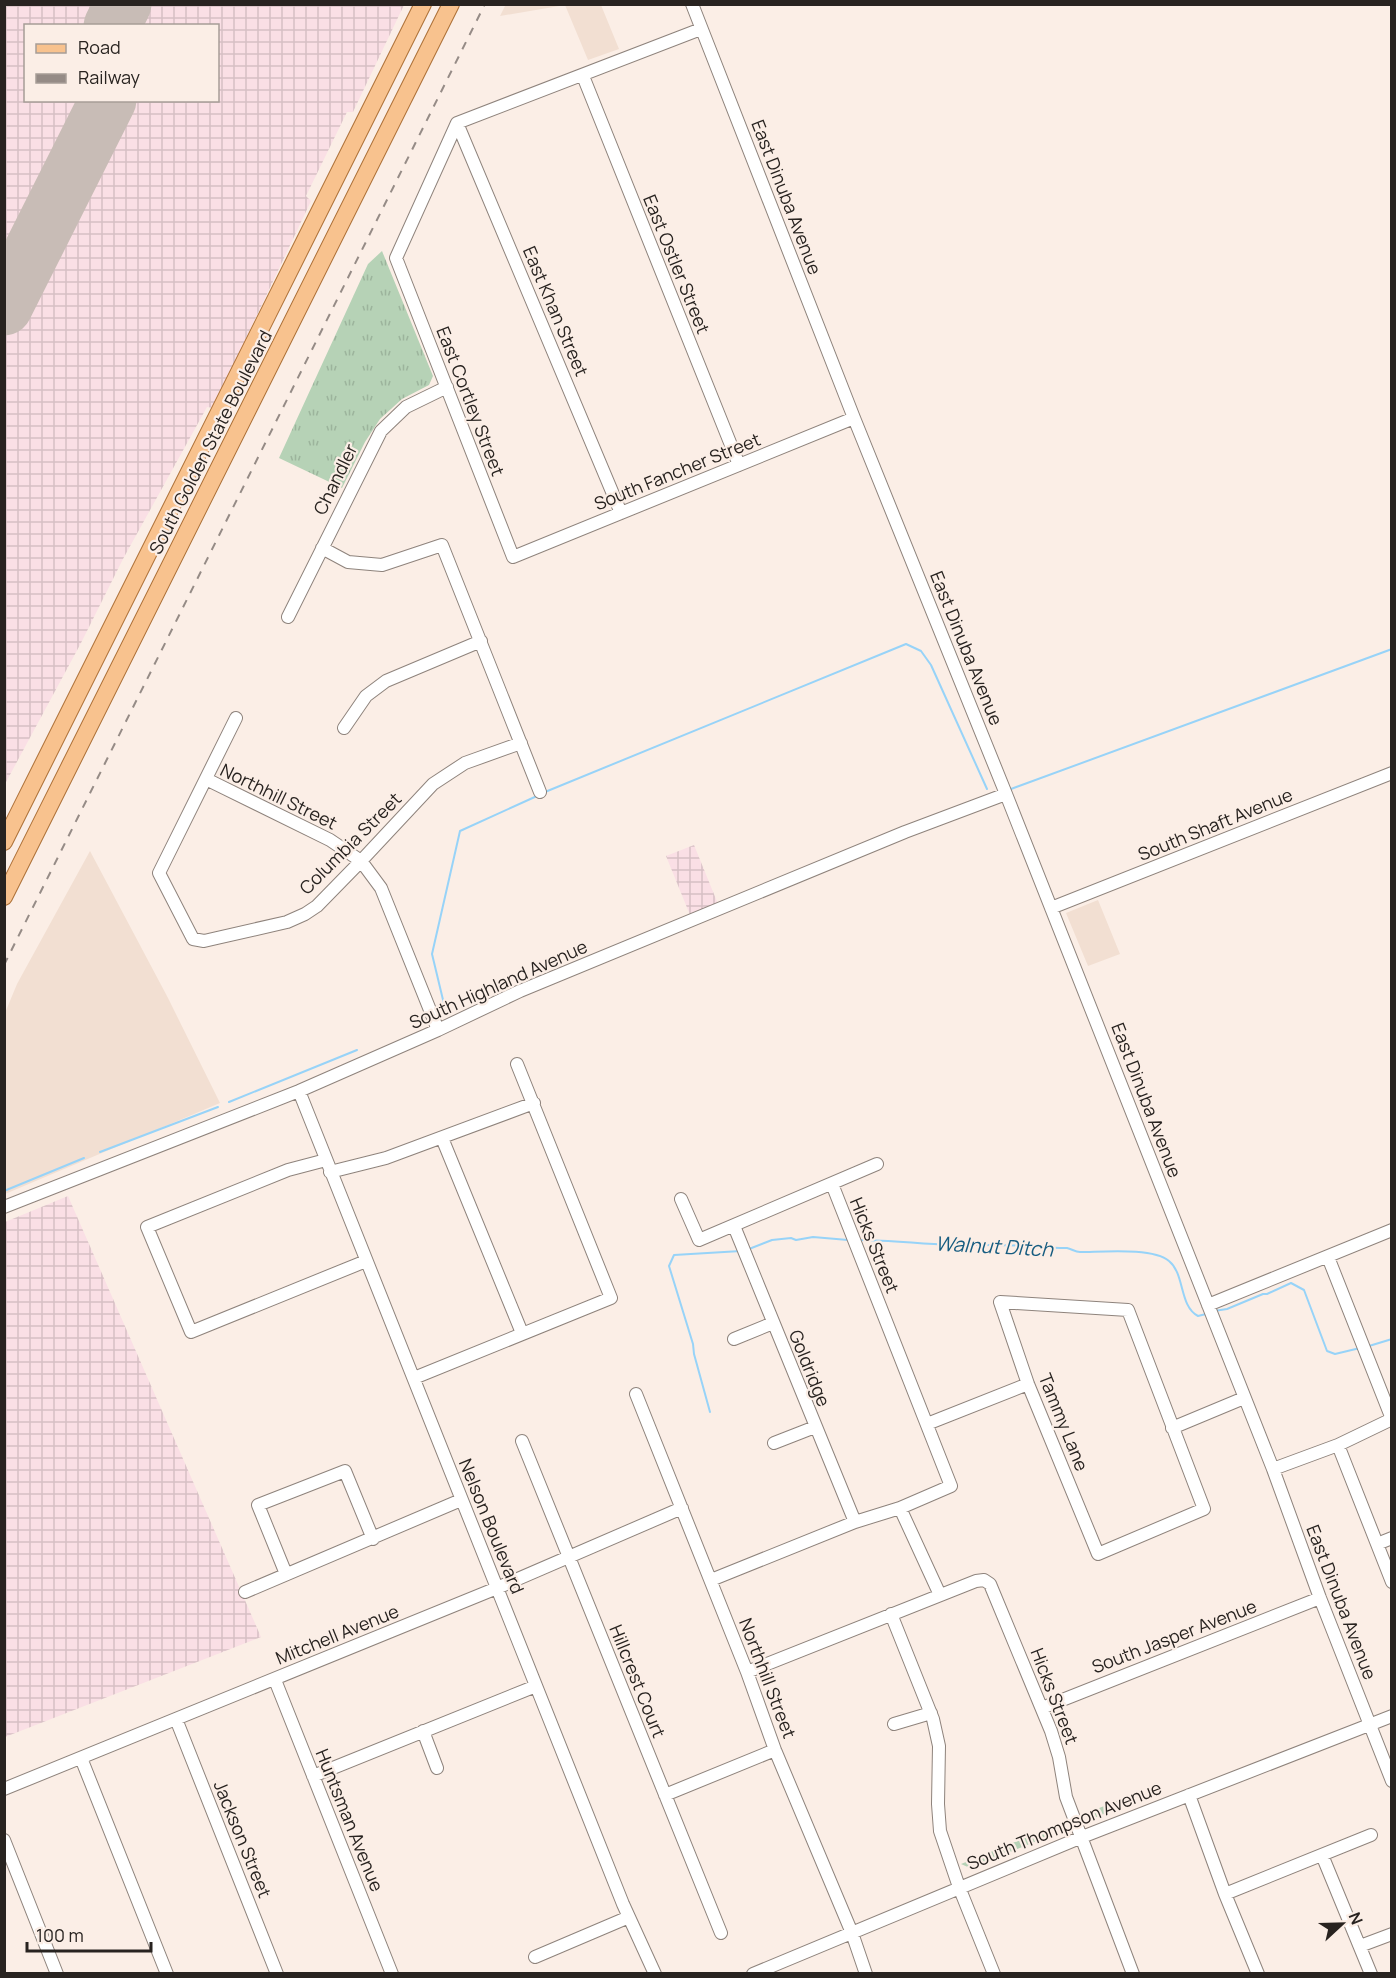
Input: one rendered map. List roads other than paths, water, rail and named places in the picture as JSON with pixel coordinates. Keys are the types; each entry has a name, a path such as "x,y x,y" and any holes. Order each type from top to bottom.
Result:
{"main road":[{"name":"South Golden State Boulevard","path":"4,842 423,4"},
{"name":"South Golden State Boulevard","path":"4,897 451,4"}],"street":[{"name":"East Dinuba Avenue","path":"692,4 854,418 1006,794 1273,1469 1320,1598 1392,1781"},
{"path":"458,123 701,29"},
{"name":"East Ostler Street","path":"583,76 739,465"},
{"name":"East Cortley Street","path":"458,123 396,258 513,557"},
{"name":"East Khan Street","path":"458,123 621,513"},
{"name":"Chandler","path":"288,617 381,431 406,407 447,387"},
{"name":"South Fancher Street","path":"513,557 854,418"},
{"path":"321,548 348,562 382,565 442,545 540,792"},
{"path":"344,728 366,696 386,681 481,641"},
{"path":"206,779 236,718"},
{"name":"Columbia Street","path":"206,779 159,873 193,939 204,941 287,922 305,914 361,861 433,784 465,763 521,742"},
{"name":"South Shaft Avenue","path":"1051,908 1392,773"},
{"name":"Northhill Street","path":"206,779 330,840 361,861 384,894 438,1030"},
{"name":"South Highland Avenue","path":"4,1207 299,1091 520,991 905,832 1006,794"},
{"path":"414,1378 611,1298 517,1064"},
{"name":"Nelson Boulevard","path":"299,1091 496,1588 629,1917 655,1974"},
{"path":"366,1261 191,1332 147,1227 288,1170 386,1158 534,1103"},
{"path":"442,1137 522,1333"},
{"path":"681,1199 699,1240 877,1164"},
{"name":"Hicks Street","path":"832,1184 951,1486 900,1508"},
{"name":"Goldridge","path":"734,1226 855,1522"},
{"path":"1208,1305 1392,1230"},
{"path":"1273,1469 1338,1445 1392,1419 1328,1257"},
{"name":"Tammy Lane","path":"1000,1302 1128,1310 1172,1428 1204,1509 1098,1554 1028,1383 1000,1302"},
{"path":"734,1339 773,1323"},
{"path":"927,1424 1028,1383"},
{"name":"Northhill Street","path":"636,1394 776,1750 852,1933 866,1974"},
{"path":"1172,1428 1244,1398"},
{"path":"774,1443 815,1427"},
{"name":"Hillcrest Court","path":"522,1441 721,1934"},
{"path":"1338,1445 1392,1582"},
{"path":"286,1574 258,1505 345,1471 373,1539"},
{"path":"244,1592 462,1500"},
{"name":"Mitchell Avenue","path":"4,1789 275,1680 682,1508"},
{"path":"711,1580 855,1522 900,1508 940,1595 747,1672"},
{"path":"1377,1544 1392,1538"},
{"name":"Hicks Street","path":"940,1595 976,1581 984,1580 993,1587 1057,1748 1066,1797 1132,1974"},
{"name":"South Jasper Avenue","path":"1042,1708 1320,1598"},
{"path":"891,1614 931,1713 939,1746 940,1830 959,1887 994,1974"},
{"name":"Huntsman Avenue","path":"275,1680 392,1974"},
{"path":"313,1776 536,1686"},
{"path":"894,1724 931,1713"},
{"name":"South Thompson Avenue","path":"753,1974 1082,1837 1392,1716"},
{"name":"Jackson Street","path":"176,1719 277,1974"},
{"path":"423,1731 437,1768"},
{"path":"665,1795 776,1750"},
{"path":"81,1758 167,1974"},
{"path":"1189,1795 1258,1974"},
{"path":"1226,1894 1371,1835"},
{"path":"4,1840 57,1974"},
{"path":"1322,1855 1371,1974"},
{"path":"535,1957 629,1917"},
{"path":"1360,1946 1392,1934"}],"waterway":[{"path":"545,792 906,644 921,651 931,665 987,789"},
{"path":"1011,789 1392,649"},
{"path":"444,1004 432,954 460,831 537,796"},
{"path":"229,1102 357,1050"},
{"path":"100,1152 218,1107"},
{"path":"4,1191 84,1158"},
{"name":"Walnut Ditch","path":"749,1249 772,1240 791,1238 796,1240 813,1237 848,1240"},
{"name":"Walnut Ditch","path":"860,1240 950,1245 1021,1245 1067,1248 1077,1252 1126,1251 1151,1254 1169,1261 1178,1274 1185,1298 1192,1311 1198,1316 1206,1314"},
{"name":"Walnut Ditch","path":"710,1412 693,1344 669,1266 674,1255 741,1251"},
{"name":"Walnut Ditch","path":"1214,1311 1227,1309 1291,1283 1304,1290 1327,1351 1335,1354 1360,1348"},
{"name":"Walnut Ditch","path":"1369,1346 1392,1339"}],"railway":[{"path":"4,965 485,4"}]}
